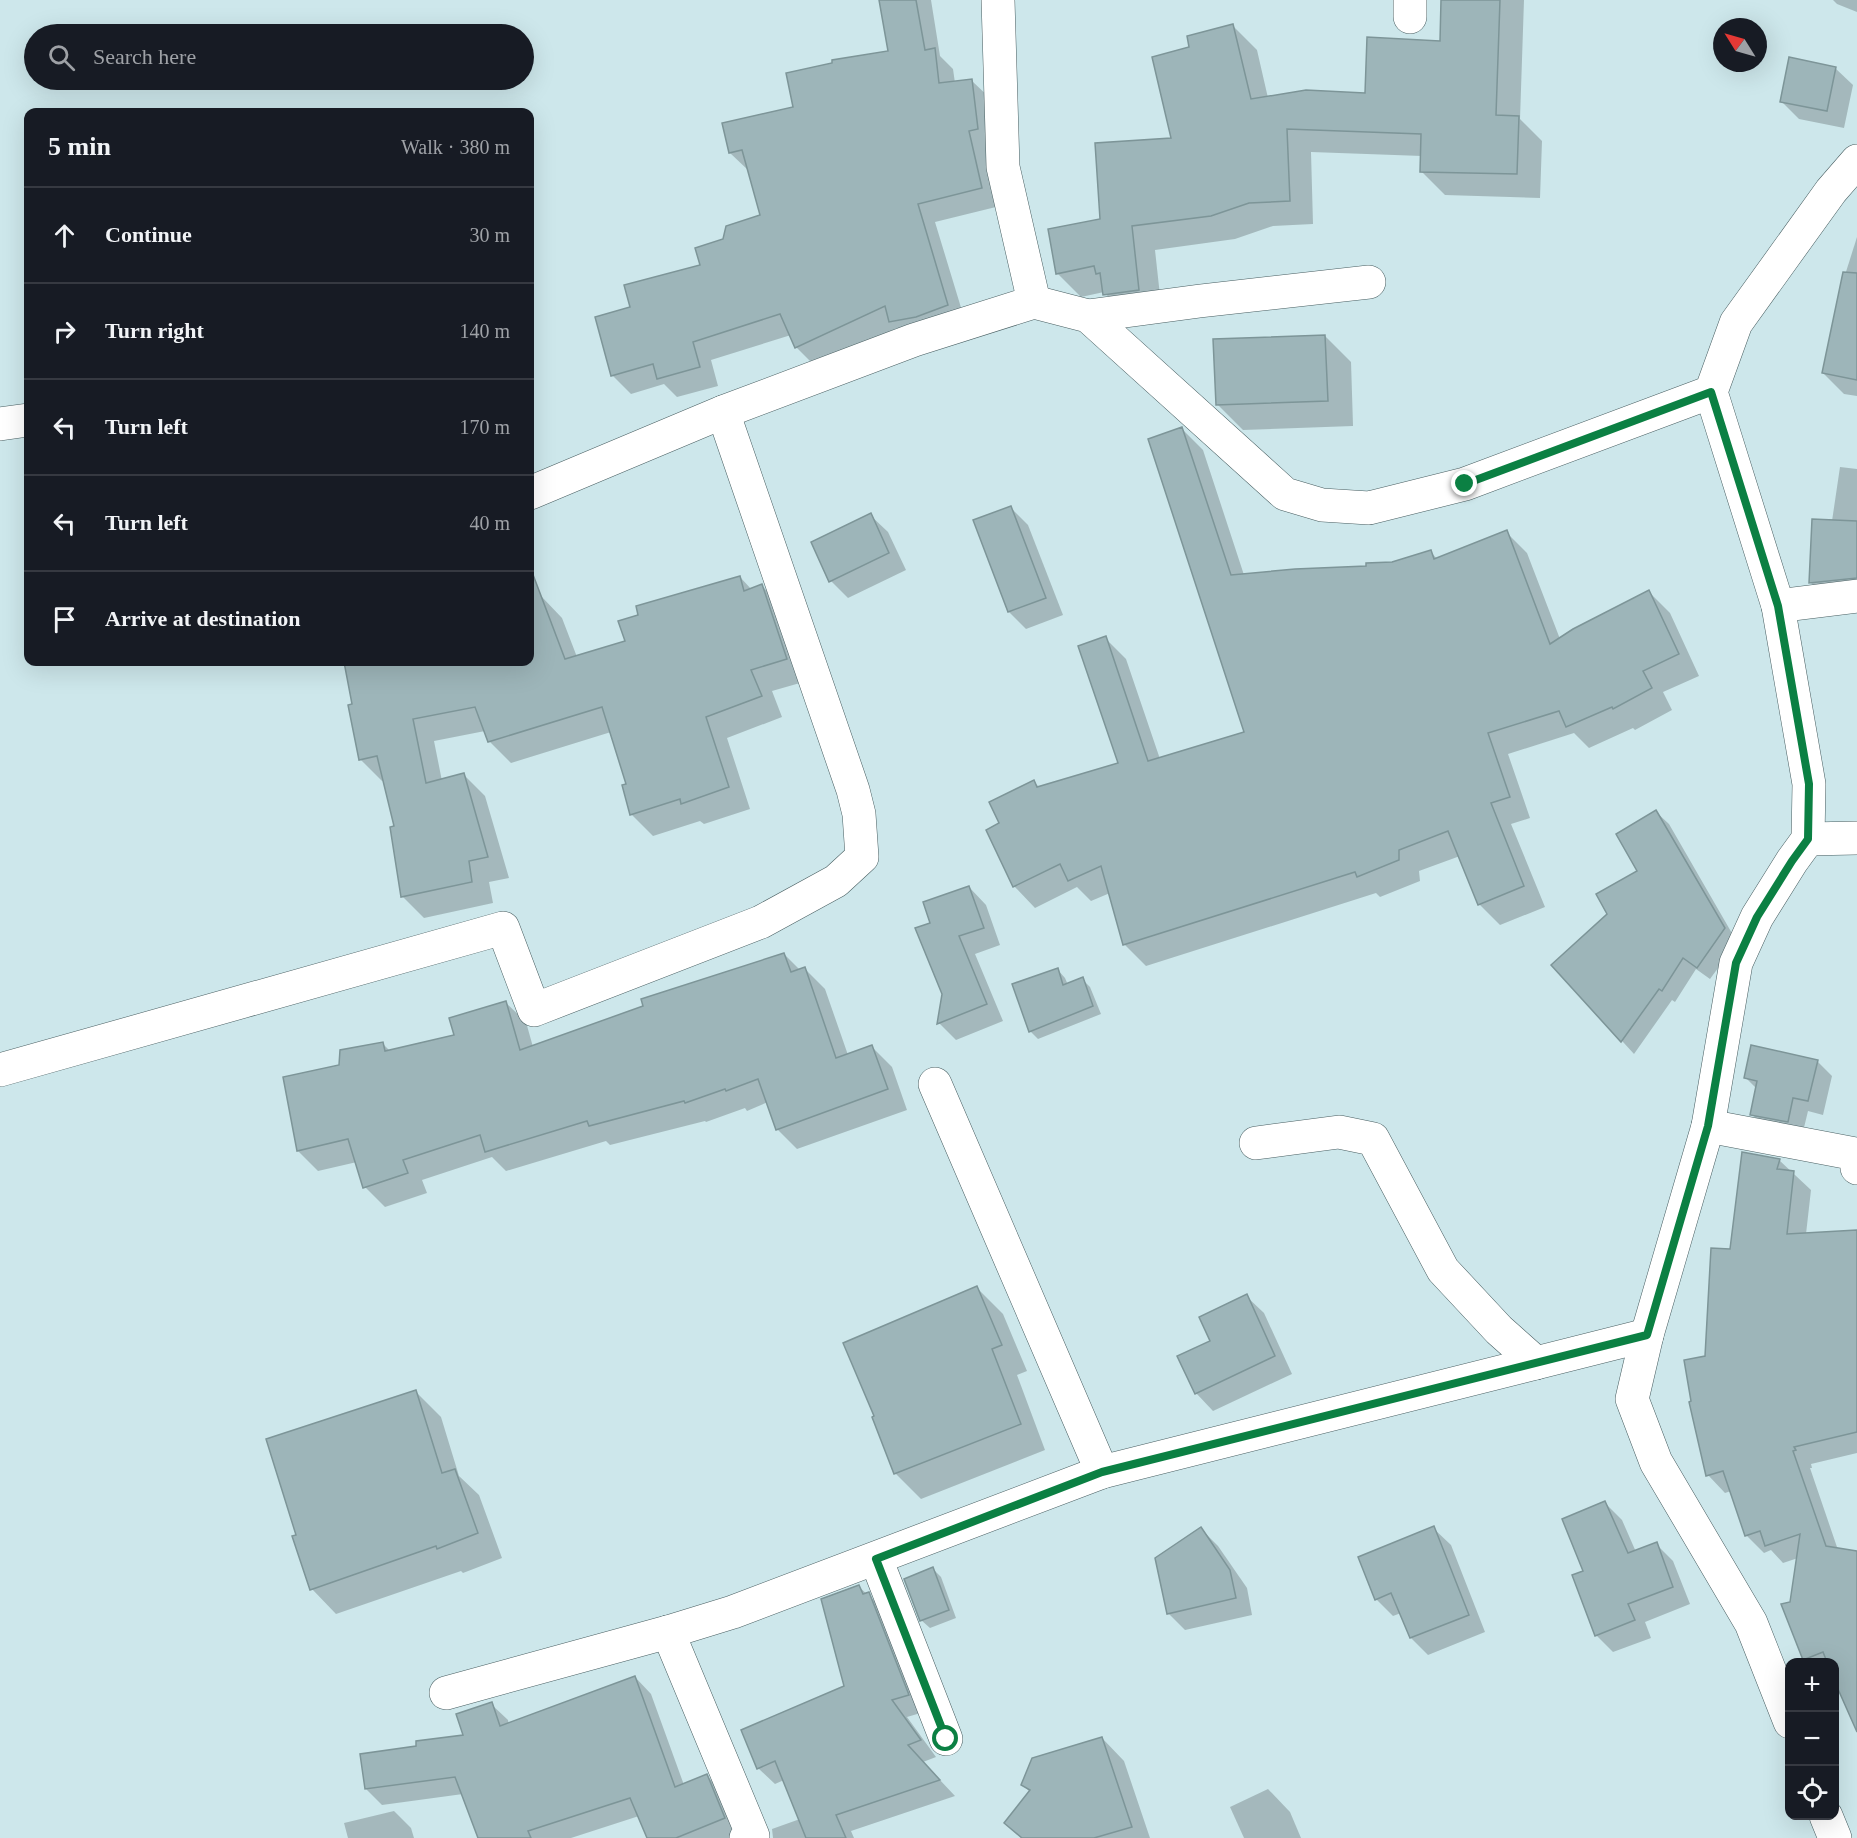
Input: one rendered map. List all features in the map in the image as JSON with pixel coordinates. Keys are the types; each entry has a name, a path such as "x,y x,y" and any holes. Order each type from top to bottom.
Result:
{"street":[{"path":"998,0 1003,167 1034,302"},
{"path":"1786,1712 1751,1623 1656,1462 1632,1399 1647,1335 1708,1126 1736,963 1757,917 1808,839 1809,784 1778,606 1711,392 1736,323 1831,191 1857,161"},
{"path":"534,491 723,412 914,340 1034,302 1088,316 1369,282"},
{"path":"1088,316 1285,494 1322,506 1369,508 1465,484 1711,392"},
{"path":"0,1070 503,928 534,1010 761,922 836,881 862,858 859,814 853,790 723,412"},
{"path":"0,424 24,421"},
{"path":"1778,606 1857,596"},
{"path":"1808,839 1857,838"},
{"path":"935,1084 1102,1472"},
{"path":"1708,1126 1856,1154 1857,1168"},
{"path":"1256,1143 1339,1132 1373,1139 1443,1270 1499,1330 1536,1363"},
{"path":"446,1693 669,1632 733,1612 1102,1472 1647,1335"},
{"path":"876,1559 946,1739"},
{"path":"669,1632 753,1836 746,1838"}],"building":[{"path":"879,0 916,0 925,50 935,48 939,83 972,79 978,129 969,131 982,188 918,204 948,305 916,317 889,322 885,306 795,348 780,314 693,342 700,367 657,379 653,364 611,376 595,317 630,307 624,285 700,265 695,248 723,239 726,226 760,215 742,150 729,153 722,123 793,107 786,73 832,63 832,60 888,51"},
{"path":"1441,0 1500,0 1496,115 1519,116 1517,174 1420,172 1421,134 1287,129 1290,201 1249,203 1211,216 1132,226 1139,290 1103,295 1100,273 1096,274 1094,266 1056,274 1048,229 1100,219 1095,143 1171,138 1152,57 1189,47 1187,36 1233,24 1251,99 1306,90 1365,93 1367,37 1440,41"},
{"path":"1789,57 1836,67 1827,111 1780,102"},
{"path":"1843,272 1857,273 1857,380 1822,373"},
{"path":"1325,335 1328,401 1216,405 1213,339"},
{"path":"1182,427 1231,575 1366,566 1366,563 1392,562 1431,550 1434,559 1507,530 1550,644 1573,629 1649,590 1679,654 1643,671 1652,688 1613,709 1612,707 1566,727 1559,711 1488,733 1510,797 1491,803 1524,886 1478,905 1448,831 1399,850 1399,860 1357,877 1355,872 1123,945 1101,866 1068,881 1060,864 1013,887 986,830 999,823 989,802 1034,780 1037,787 1118,763 1078,646 1106,636 1148,761 1244,732 1148,439"},
{"path":"1011,506 1046,598 1008,612 973,520"},
{"path":"871,513 889,553 829,582 811,542"},
{"path":"1812,519 1857,521 1857,578 1809,583"},
{"path":"740,576 744,591 762,584 787,659 751,670 762,696 706,717 729,787 681,804 680,799 630,815 622,785 626,784 602,707 488,742 475,707 413,719 426,783 464,773 488,857 469,861 472,882 401,897 390,827 394,826 377,756 359,760 348,705 352,704 345,666 534,666 534,577 565,659 625,641 618,621 638,615 636,606"},
{"path":"1656,810 1725,928 1697,968 1683,958 1662,991 1659,989 1621,1042 1551,965 1607,914 1596,894 1637,871 1616,834"},
{"path":"969,886 984,928 959,936 987,1004 937,1024 942,994 915,928 930,923 923,902"},
{"path":"784,953 791,972 805,967 836,1058 872,1045 888,1089 776,1130 758,1079 685,1103 684,1101 589,1126 587,1121 485,1152 480,1135 403,1160 408,1173 363,1188 348,1139 297,1151 283,1077 339,1065 340,1050 383,1042 385,1051 454,1035 449,1018 506,1001 520,1050 643,1006 641,999"},
{"path":"1058,968 1063,985 1083,977 1093,1006 1029,1032 1012,984"},
{"path":"1751,1045 1818,1060 1808,1101 1793,1098 1788,1122 1750,1115 1757,1081 1744,1078"},
{"path":"1742,1152 1780,1159 1777,1169 1794,1171 1787,1234 1857,1230 1857,1432 1794,1447 1796,1450 1793,1451 1826,1546 1857,1551 1857,1732 1839,1691 1839,1658 1825,1658 1823,1652 1802,1658 1781,1604 1790,1602 1800,1534 1765,1546 1760,1531 1745,1536 1723,1471 1706,1476 1689,1402 1691,1401 1684,1360 1705,1356 1711,1248 1730,1249"},
{"path":"977,1286 1002,1345 992,1349 1021,1424 894,1474 872,1417 874,1416 843,1343"},
{"path":"1247,1294 1275,1356 1195,1394 1177,1356 1210,1341 1199,1317"},
{"path":"416,1390 442,1473 455,1469 478,1533 437,1549 436,1546 310,1590 292,1536 296,1535 266,1439"},
{"path":"1605,1501 1628,1553 1657,1542 1673,1587 1628,1604 1635,1620 1595,1636 1572,1575 1583,1571 1562,1519"},
{"path":"1434,1526 1469,1615 1410,1638 1391,1593 1375,1600 1358,1557"},
{"path":"1201,1527 1230,1570 1236,1598 1167,1614 1155,1558"},
{"path":"933,1567 949,1610 920,1621 904,1579"},
{"path":"859,1585 863,1594 869,1592 909,1695 892,1700 921,1740 908,1745 940,1780 836,1815 846,1838 806,1838 775,1761 757,1769 741,1730 844,1686 821,1599"},
{"path":"635,1676 675,1787 707,1774 725,1818 676,1838 647,1838 630,1798 528,1831 531,1838 478,1838 455,1777 365,1789 360,1754 416,1746 416,1741 463,1735 456,1714 492,1702 500,1726"},
{"path":"1102,1737 1132,1827 1094,1838 1022,1838 1004,1823 1030,1790 1021,1785 1032,1758"}],"route":[{"path":"946,1739 876,1559 1102,1472 1647,1335 1708,1126 1736,963 1757,917 1808,839 1809,784 1778,606 1711,392 1465,484"}]}
